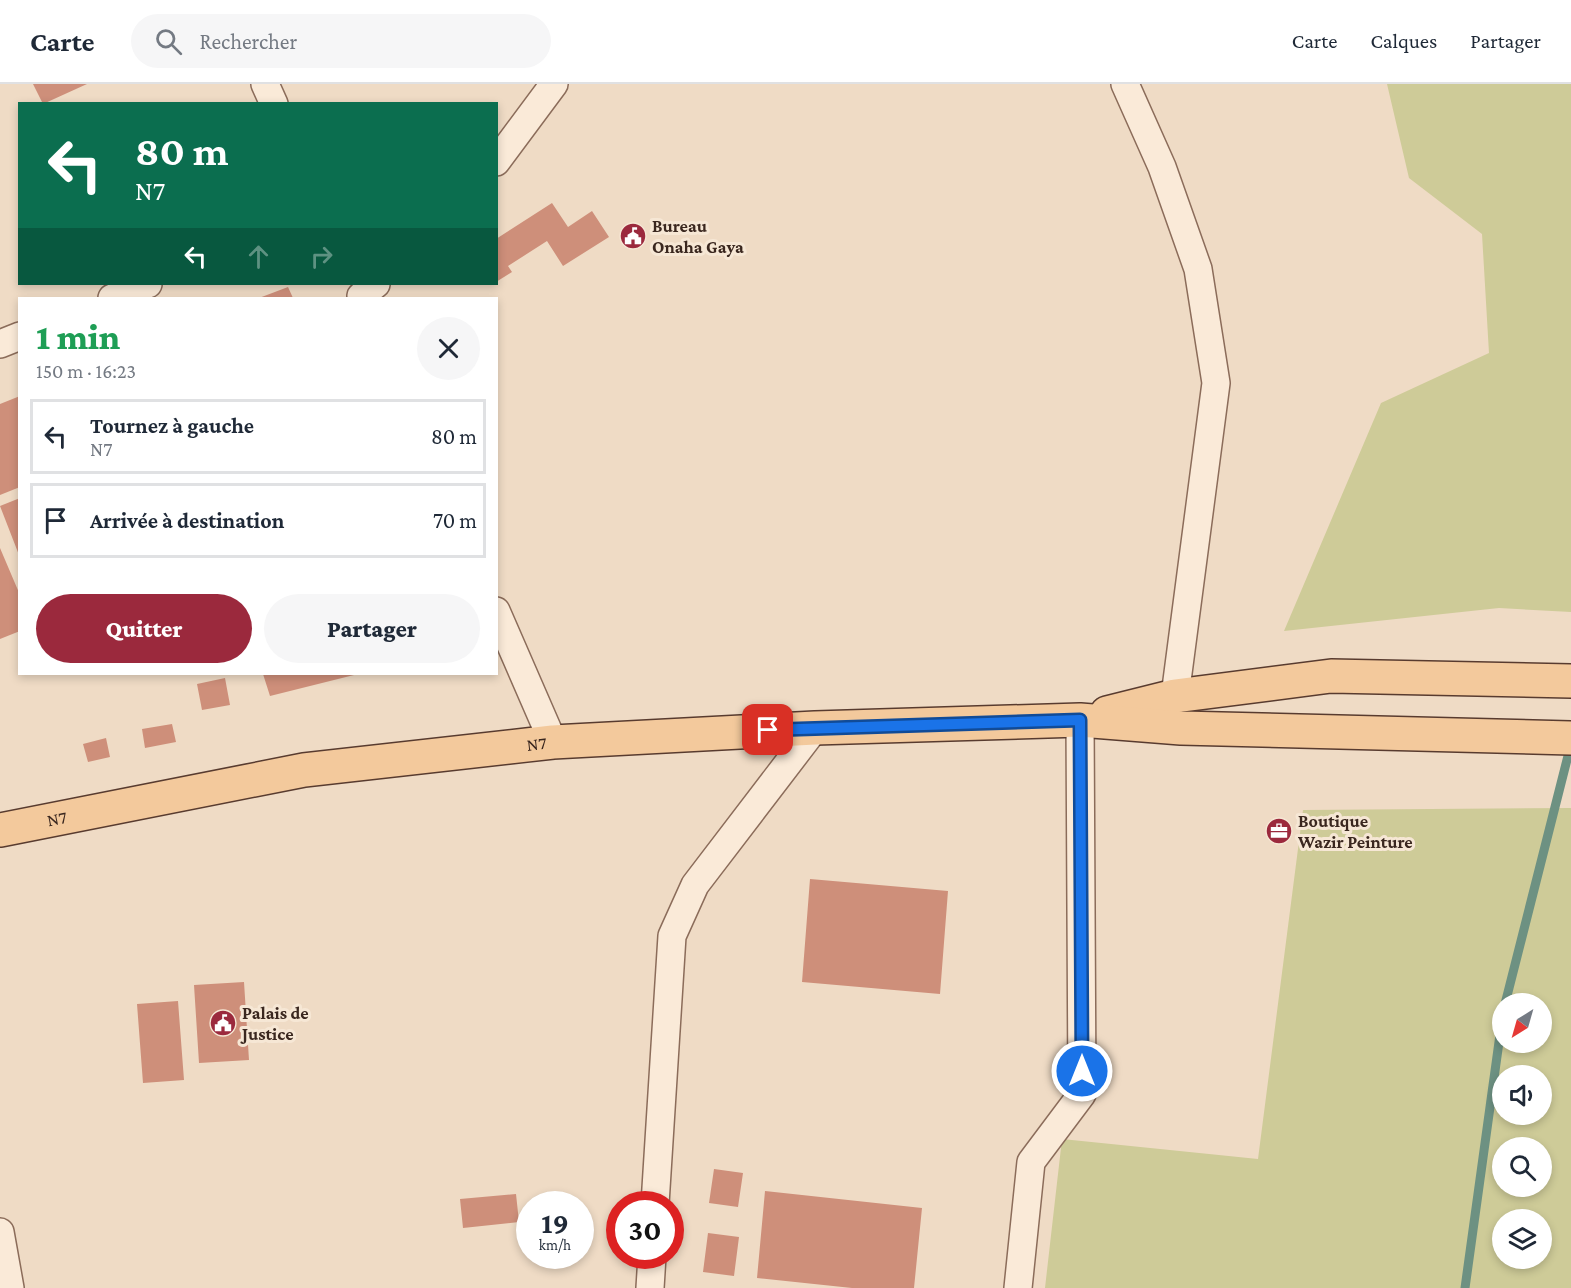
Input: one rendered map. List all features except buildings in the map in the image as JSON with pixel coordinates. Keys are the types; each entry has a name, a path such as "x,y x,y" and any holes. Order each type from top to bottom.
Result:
{"main road":[{"path":"1080,720 1175,696 1331,676 1521,678 1571,681"},
{"path":"1080,720 1181,728 1571,738"},
{"name":"N7","path":"0,830 304,770 553,742 815,728 1080,720"}],"street":[{"path":"265,84 273,102"},
{"path":"498,159 554,84"},
{"path":"1125,84 1162,167 1198,269 1216,383 1175,696"},
{"path":"114,297 145,285"},
{"path":"0,344 18,337"},
{"path":"498,616 553,742"},
{"path":"1018,1288 1031,1162 1082,1094 1080,720"},
{"path":"656,1191 672,936 695,885 815,728"},
{"path":"0,1232 10,1288"},
{"path":"650,1288 651,1269"}],"shaded area":[{"path":"1387,84 1571,84 1571,612 1499,608 1284,631 1381,403 1489,353 1482,234 1409,178"},
{"path":"1571,808 1571,1288 1045,1288 1062,1139 1258,1159 1303,810"}],"waterway":[{"path":"1508,993 1571,744"},
{"path":"1465,1288 1497,1053"}],"place":[{"name":"Bureau Onaha Gaya","path":"633,236"},
{"name":"Boutique Wazir Peinture","path":"1279,831"},
{"name":"Palais de Justice","path":"223,1023"}],"route":[{"path":"768,730 1080,720 1082,1071"}]}
